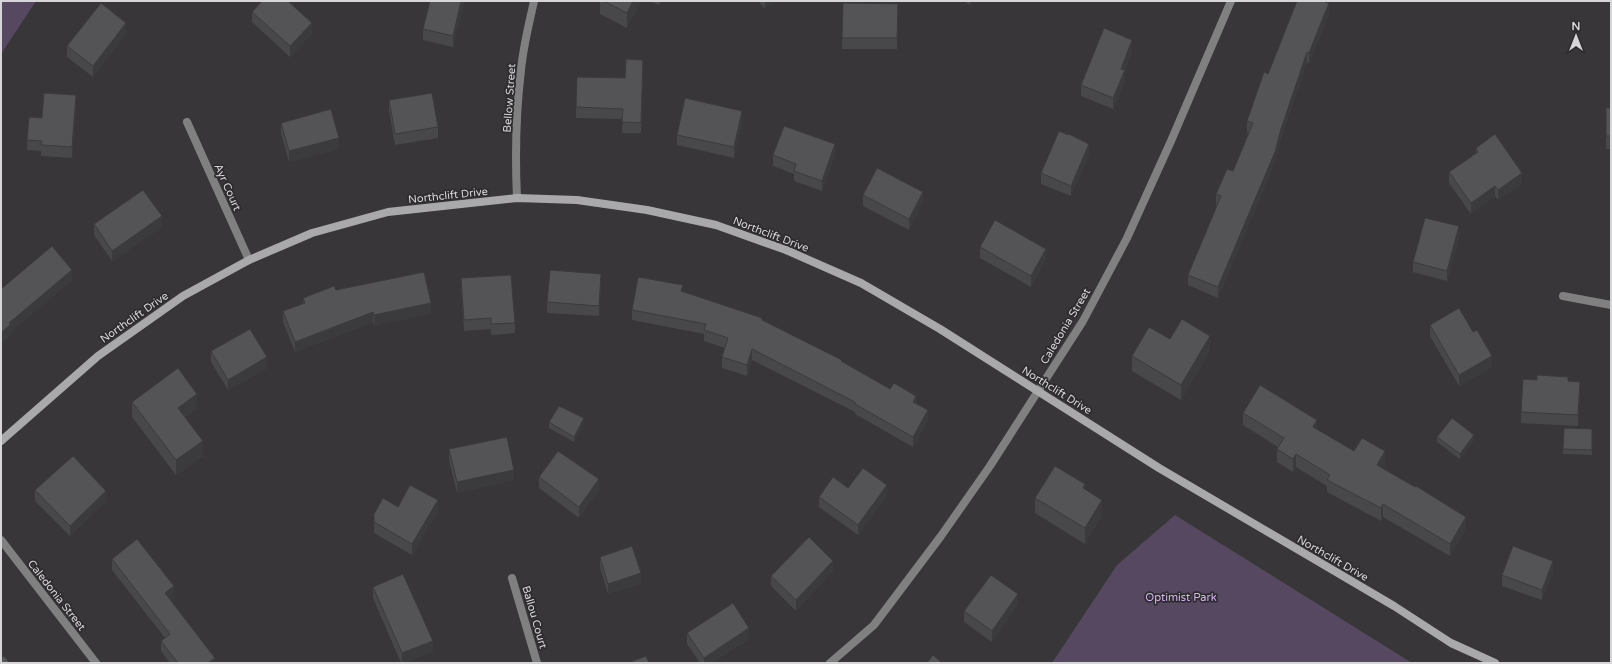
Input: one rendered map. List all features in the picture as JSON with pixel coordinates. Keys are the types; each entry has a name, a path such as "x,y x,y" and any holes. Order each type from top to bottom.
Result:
{"street":[{"name":"Bellow Street","path":"518,198 516,170 521,69 534,1"},
{"name":"Caledonia Street","path":"830,663 874,625 954,517 990,466 1083,321 1127,238 1171,141 1231,1"},
{"name":"Ayr Court","path":"187,122 249,260"},
{"name":"Northclift Drive","path":"1,441 98,356 183,296 249,260 312,233 388,212 518,198 577,200 647,210 716,225 786,250 861,283 940,329 1159,468 1394,606 1451,643 1495,663"},
{"path":"1563,296 1611,305"},
{"name":"Caledonia Street","path":"1,540 96,663"},
{"name":"Ballou Court","path":"512,578 537,663"}],"green space":[{"path":"1,1 36,1 1,54"},
{"name":"Optimist Park","path":"1175,515 1412,663 1052,663 1117,565"}],"building":[{"path":"262,1 288,1 312,23 290,46 252,12"},
{"path":"430,1 461,1 453,36 423,29"},
{"path":"604,1 633,1 627,13"},
{"path":"1297,1 1326,1 1325,2 1329,3 1309,53 1307,52 1281,129 1275,152 1218,287 1188,275 1221,196 1216,194 1227,169 1233,171 1253,123 1247,121 1264,72 1268,74"},
{"path":"101,3 126,23 93,66 67,46"},
{"path":"843,3 898,4 897,38 842,38"},
{"path":"1104,28 1132,40 1121,69 1125,70 1113,98 1081,85"},
{"path":"626,59 643,60 641,123 622,122 623,109 576,107 577,77 625,78"},
{"path":"44,93 76,95 72,147 41,145 42,141 27,140 29,117 42,118"},
{"path":"432,93 438,127 395,134 389,100"},
{"path":"685,98 742,111 734,147 677,135"},
{"path":"1606,108 1611,108 1611,136 1606,136"},
{"path":"331,109 339,138 289,151 281,123"},
{"path":"784,126 835,144 822,181 794,171 796,164 773,155"},
{"path":"1059,131 1068,135 1069,134 1089,144 1071,186 1041,173"},
{"path":"1495,134 1522,173 1498,190 1495,186 1471,203 1449,172 1478,152 1476,148"},
{"path":"877,168 923,192 909,219 863,195"},
{"path":"143,190 162,216 112,251 94,224"},
{"path":"1425,218 1459,226 1447,271 1413,262"},
{"path":"995,220 1046,249 1031,276 980,247"},
{"path":"52,246 72,270 9,323 11,324 1,333 1,289"},
{"path":"550,270 601,274 599,306 547,302"},
{"path":"424,272 431,303 374,315 373,312 295,342 283,311 305,303 303,298 334,286 336,290"},
{"path":"511,275 515,323 491,324 491,318 464,320 461,278"},
{"path":"638,277 683,285 681,291 762,318 762,320 842,360 841,361 890,389 894,383 916,396 913,402 928,410 913,437 855,404 855,402 752,349 747,365 722,357 728,338 704,330 706,324 632,310"},
{"path":"1459,308 1473,332 1477,330 1492,356 1459,375 1430,325"},
{"path":"1182,319 1210,336 1181,385 1132,356 1149,327 1170,339"},
{"path":"250,329 267,357 228,380 211,351"},
{"path":"178,368 197,394 178,408 203,441 176,460 132,402"},
{"path":"1537,375 1568,377 1568,381 1580,382 1578,415 1521,412 1523,379 1537,380"},
{"path":"1260,385 1317,420 1313,427 1354,451 1362,438 1385,451 1377,465 1415,487 1416,486 1466,517 1450,544 1383,504 1381,508 1327,480 1330,475 1296,454 1293,459 1277,449 1284,438 1243,413"},
{"path":"559,406 584,418 574,437 549,422"},
{"path":"1452,418 1474,435 1460,454 1437,437"},
{"path":"1564,428 1592,429 1592,450 1563,449"},
{"path":"507,437 514,470 457,482 449,449"},
{"path":"558,451 599,479 579,507 539,477"},
{"path":"73,456 106,491 70,526 35,490"},
{"path":"1055,466 1085,484 1083,488 1102,500 1085,528 1035,498"},
{"path":"863,468 887,485 858,525 819,497 833,477 848,488"},
{"path":"410,485 438,500 412,544 374,522 374,514 383,498 398,507"},
{"path":"809,537 833,561 796,600 771,576"},
{"path":"137,539 174,586 165,593 215,658 208,663 178,663 161,641 170,634 112,559"},
{"path":"632,546 641,573 608,584 600,557"},
{"path":"1513,546 1553,561 1542,590 1502,575"},
{"path":"403,574 433,641 402,653 373,587"},
{"path":"991,575 1018,594 992,631 964,611"},
{"path":"733,603 749,628 704,658 687,633"},
{"path":"933,655 942,663 927,663"},
{"path":"4,656 10,663 1,663 1,658"},
{"path":"646,656 649,663 628,663"}]}
